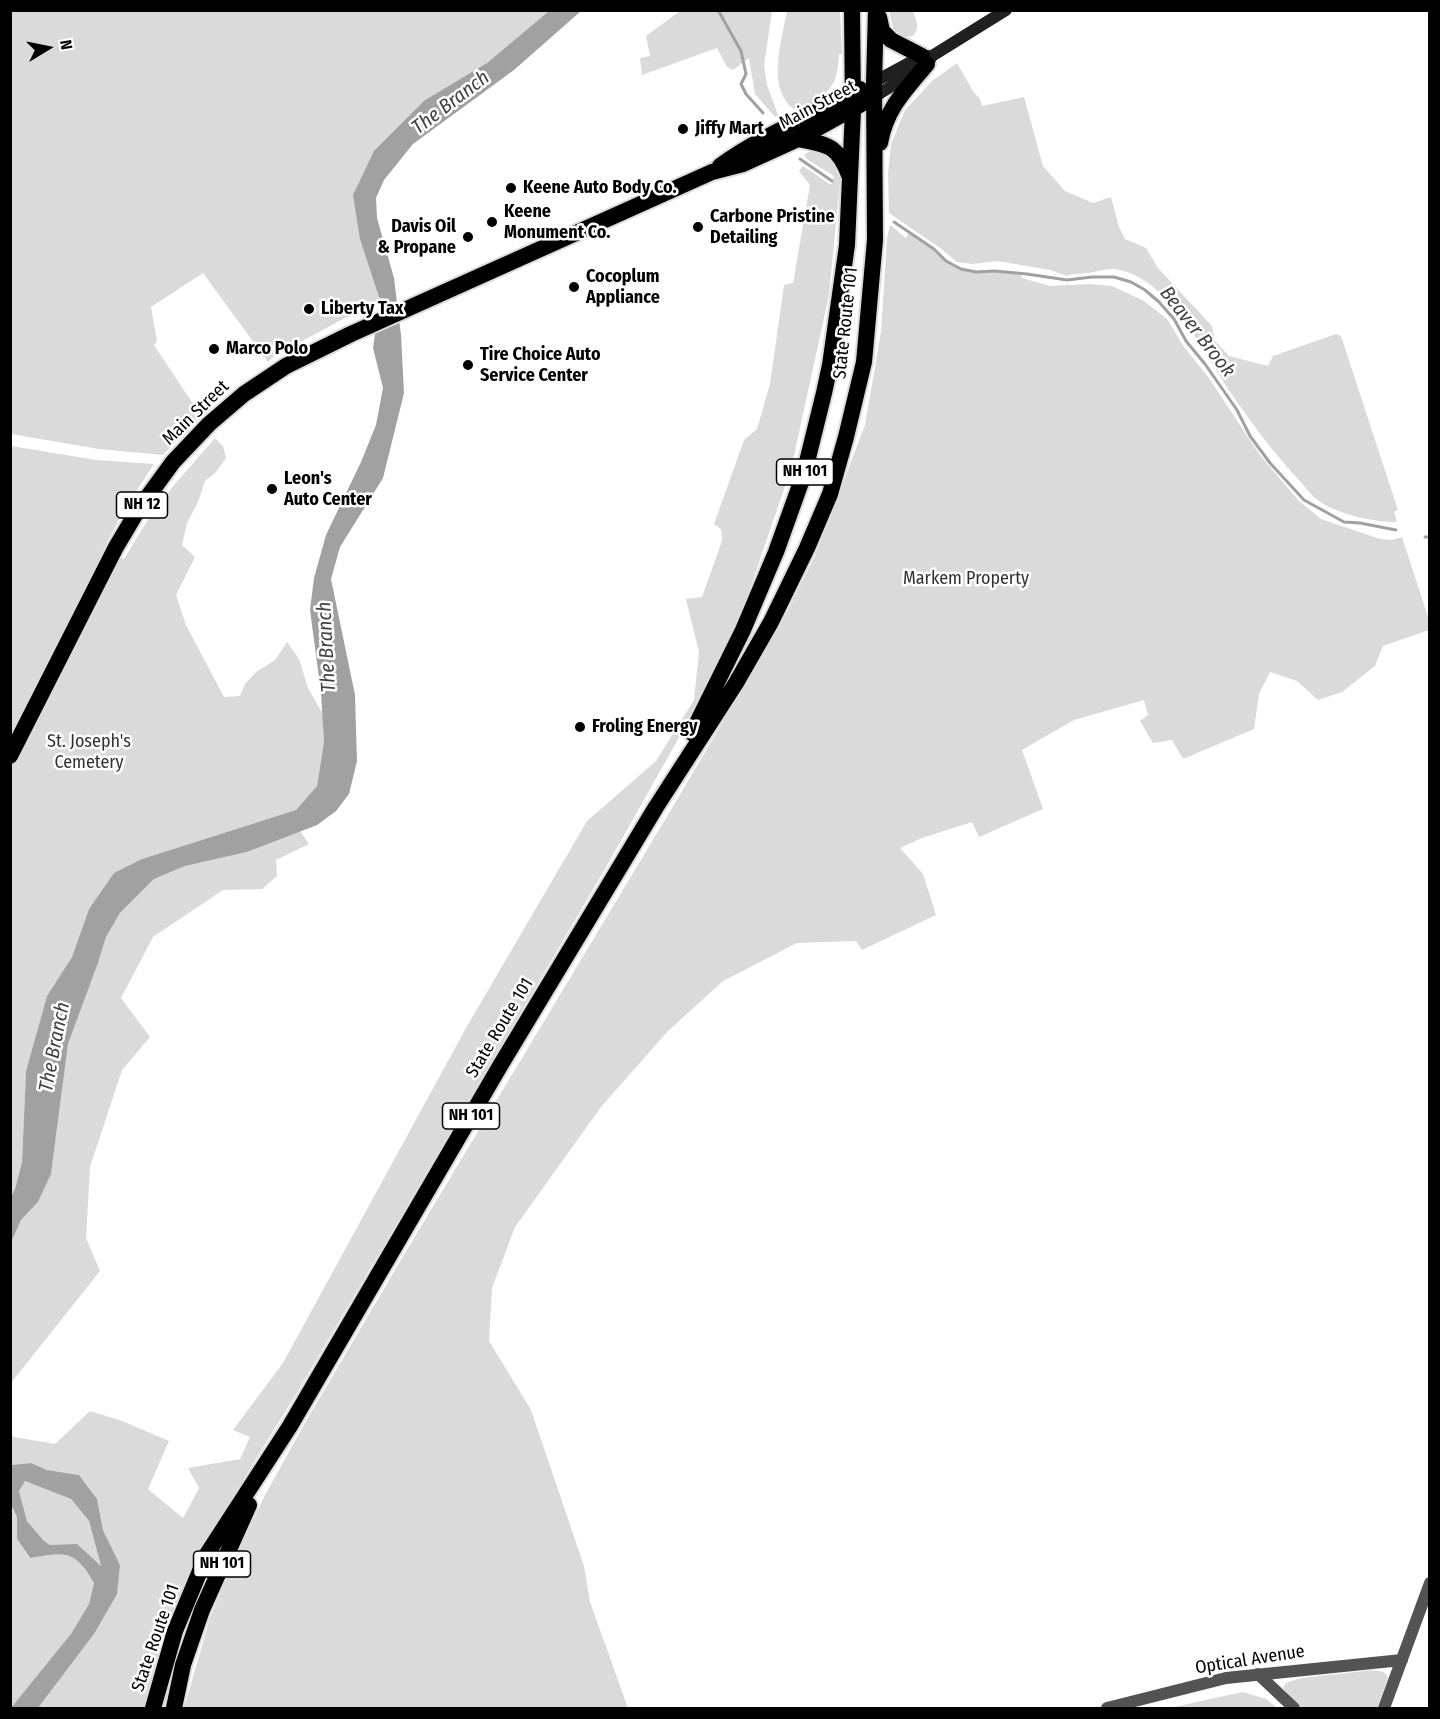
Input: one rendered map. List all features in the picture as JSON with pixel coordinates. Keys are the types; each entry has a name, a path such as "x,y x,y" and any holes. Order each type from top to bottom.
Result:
{"highway":[{"name":"State Route 101","path":"656,807 744,630 776,552 804,474 830,365 847,246 853,102 852,10"},
{"name":"State Route 101","path":"153,1708 175,1631 207,1554 290,1426 500,1066 656,807 736,683 807,548 830,494 864,362 875,240 876,10"},
{"path":"874,173 882,128 895,102 927,59 891,40 882,32 876,10"},
{"name":"Main Street","path":"10,756 116,548 138,510 173,462 209,424 243,394 286,366 411,306 712,172 743,164 798,139 874,90"},
{"name":"Main Street","path":"712,172 736,154 790,124 853,102"},
{"path":"798,139 834,148 849,174 850,188"},
{"name":"State Route 101","path":"174,1708 183,1665 202,1610 243,1517 290,1426"}],"main road":[{"name":"Main Street","path":"874,90 1006,10"}],"street":[{"path":"1384,1708 1430,1583"},
{"name":"Optical Avenue","path":"1107,1708 1226,1678 1402,1660"},
{"path":"1258,1674 1294,1708"}],"green space":[{"path":"10,11 549,11 487,63 425,100 353,195 380,304 345,318 274,356 268,362 203,273 151,307 157,341 154,345 200,417 163,455 99,449 11,434"},
{"path":"680,11 772,11 764,65 767,85 778,115 775,117 755,94 749,58 733,70 727,67 717,48 642,75 640,58 650,56 646,36"},
{"path":"787,11 840,11 842,54 839,54 837,73 833,83 815,102 794,109 785,100 778,77 778,63"},
{"path":"889,11 913,11 917,27 913,36 904,37 894,31"},
{"path":"957,63 982,106 1024,97 1043,166 1065,191 1093,203 1111,197 1119,227 1125,239 1146,248 1158,268 1212,326 1215,341 1229,356 1268,366 1273,356 1336,334 1341,336 1398,510 1394,512 1397,522 1378,521 1346,514 1327,506 1313,496 1256,428 1171,304 1138,277 1116,269 1067,276 1050,270 997,261 972,264 957,262 889,213 888,174 891,144 905,110 932,81"},
{"path":"822,150 831,153 841,172 829,295 791,469 745,603 699,702 605,869 298,1391 233,1496 198,1565 147,1708 38,1708 94,1634 120,1565 103,1530 97,1499 79,1475 47,1470 31,1463 11,1465 10,1435 55,1444 90,1411 122,1421 169,1441 148,1489 183,1518 199,1488 188,1468 240,1459 250,1437 233,1430 283,1363 466,1028 587,821 656,761 694,700 699,652 686,599 702,597 722,541 721,529 714,524 744,440 757,429 770,384 784,285 793,283 810,185 799,171 803,166 831,185 834,176 808,160 804,155 811,151"},
{"name":"Markem Property","path":"890,225 906,238 909,232 934,249 946,261 961,269 976,272 1021,273 1022,278 1050,286 1089,284 1112,286 1144,301 1167,319 1259,454 1299,501 1321,519 1380,539 1392,540 1402,537 1428,617 1429,630 1383,646 1375,666 1342,692 1318,700 1297,681 1270,672 1259,694 1254,729 1183,759 1172,740 1153,743 1140,721 1148,715 1144,700 1074,720 1022,750 1043,809 979,837 972,822 922,838 900,848 923,874 936,915 862,950 856,941 797,943 723,981 667,1032 601,1107 515,1227 492,1288 489,1341 531,1410 584,1566 590,1602 628,1708 184,1708 210,1618 265,1495 405,1253 783,620 815,556 865,425 881,332 887,238"},
{"name":"St. Joseph's Cemetery","path":"215,438 223,446 226,458 216,472 205,481 198,502 187,523 182,545 195,557 176,595 186,625 224,697 240,696 245,684 256,672 275,660 287,642 299,659 308,688 323,714 324,742 317,786 296,810 142,859 114,874 89,909 72,957 47,996 26,1071 22,1162 11,1197 11,446 96,460 154,464 124,510 102,552 124,559 147,521 174,485"},
{"path":"300,831 309,844 276,860 277,876 262,889 223,890 153,937 121,998 150,1037 122,1070 90,1167 86,1238 100,1271 11,1383 10,1242 21,1220 38,1202 51,1174 68,1044 106,937 120,913 154,879 185,866 247,852"},
{"path":"25,1481 71,1499 89,1521 101,1567 60,1545 50,1545 44,1541 27,1521 19,1491"},
{"path":"10,1505 17,1517 17,1539 29,1558 53,1554 68,1555 80,1563 94,1583 89,1604 71,1634 11,1708"},
{"path":"1373,1670 1384,1672 1388,1678 1377,1708 1302,1708 1283,1688 1286,1683 1301,1678"},
{"path":"1243,1692 1266,1699 1277,1708 1169,1708"}],"water":[{"name":"The Branch","path":"549,11 581,11 514,70 413,144 384,180 376,198 377,218 394,278 401,335 404,393 383,478 340,547 331,579 355,695 357,761 349,794 336,811 317,825 247,852 185,866 154,879 120,913 106,937 68,1044 51,1174 38,1202 21,1220 11,1242 11,1197 22,1162 26,1071 47,996 72,957 89,909 114,873 142,859 296,810 317,786 324,742 321,693 310,610 314,578 326,535 376,425 383,388 373,348 380,300 360,239 353,195 374,151 425,100 487,63"},
{"path":"31,1463 47,1470 79,1475 97,1499 103,1530 120,1565 117,1594 94,1634 38,1708 11,1708 71,1634 89,1604 94,1583 81,1564 68,1556 61,1554 30,1558 17,1539 17,1517 11,1505 11,1465","holes":["25,1481 71,1499 89,1521 101,1566 77,1544 50,1545 44,1541 27,1521 19,1491"]}],"waterway":[{"name":"Beaver Brook","path":"718,10 741,51 746,74 741,84 746,94 763,113"},
{"name":"Beaver Brook","path":"800,159 832,181"},
{"name":"Beaver Brook","path":"894,222 934,249 946,261 961,269 976,272 1027,274 1067,280 1114,277 1131,282 1145,290 1174,319 1186,341 1237,410 1250,436 1270,463 1304,500 1344,522 1396,530"},
{"name":"Beaver Brook","path":"1425,537 1430,537"}],"place":[{"name":"Jiffy Mart","path":"683,129"},
{"name":"Keene Auto Body Co.","path":"511,188"},
{"name":"Keene Monument Co.","path":"492,222"},
{"name":"Carbone Pristine Detailing","path":"698,227"},
{"name":"Davis Oil & Propane","path":"468,237"},
{"name":"Cocoplum Appliance","path":"574,287"},
{"name":"Liberty Tax","path":"309,309"},
{"name":"Marco Polo","path":"214,349"},
{"name":"Tire Choice Auto Service Center","path":"468,365"},
{"name":"Leon's Auto Center","path":"272,489"},
{"name":"Froling Energy","path":"580,727"}]}
